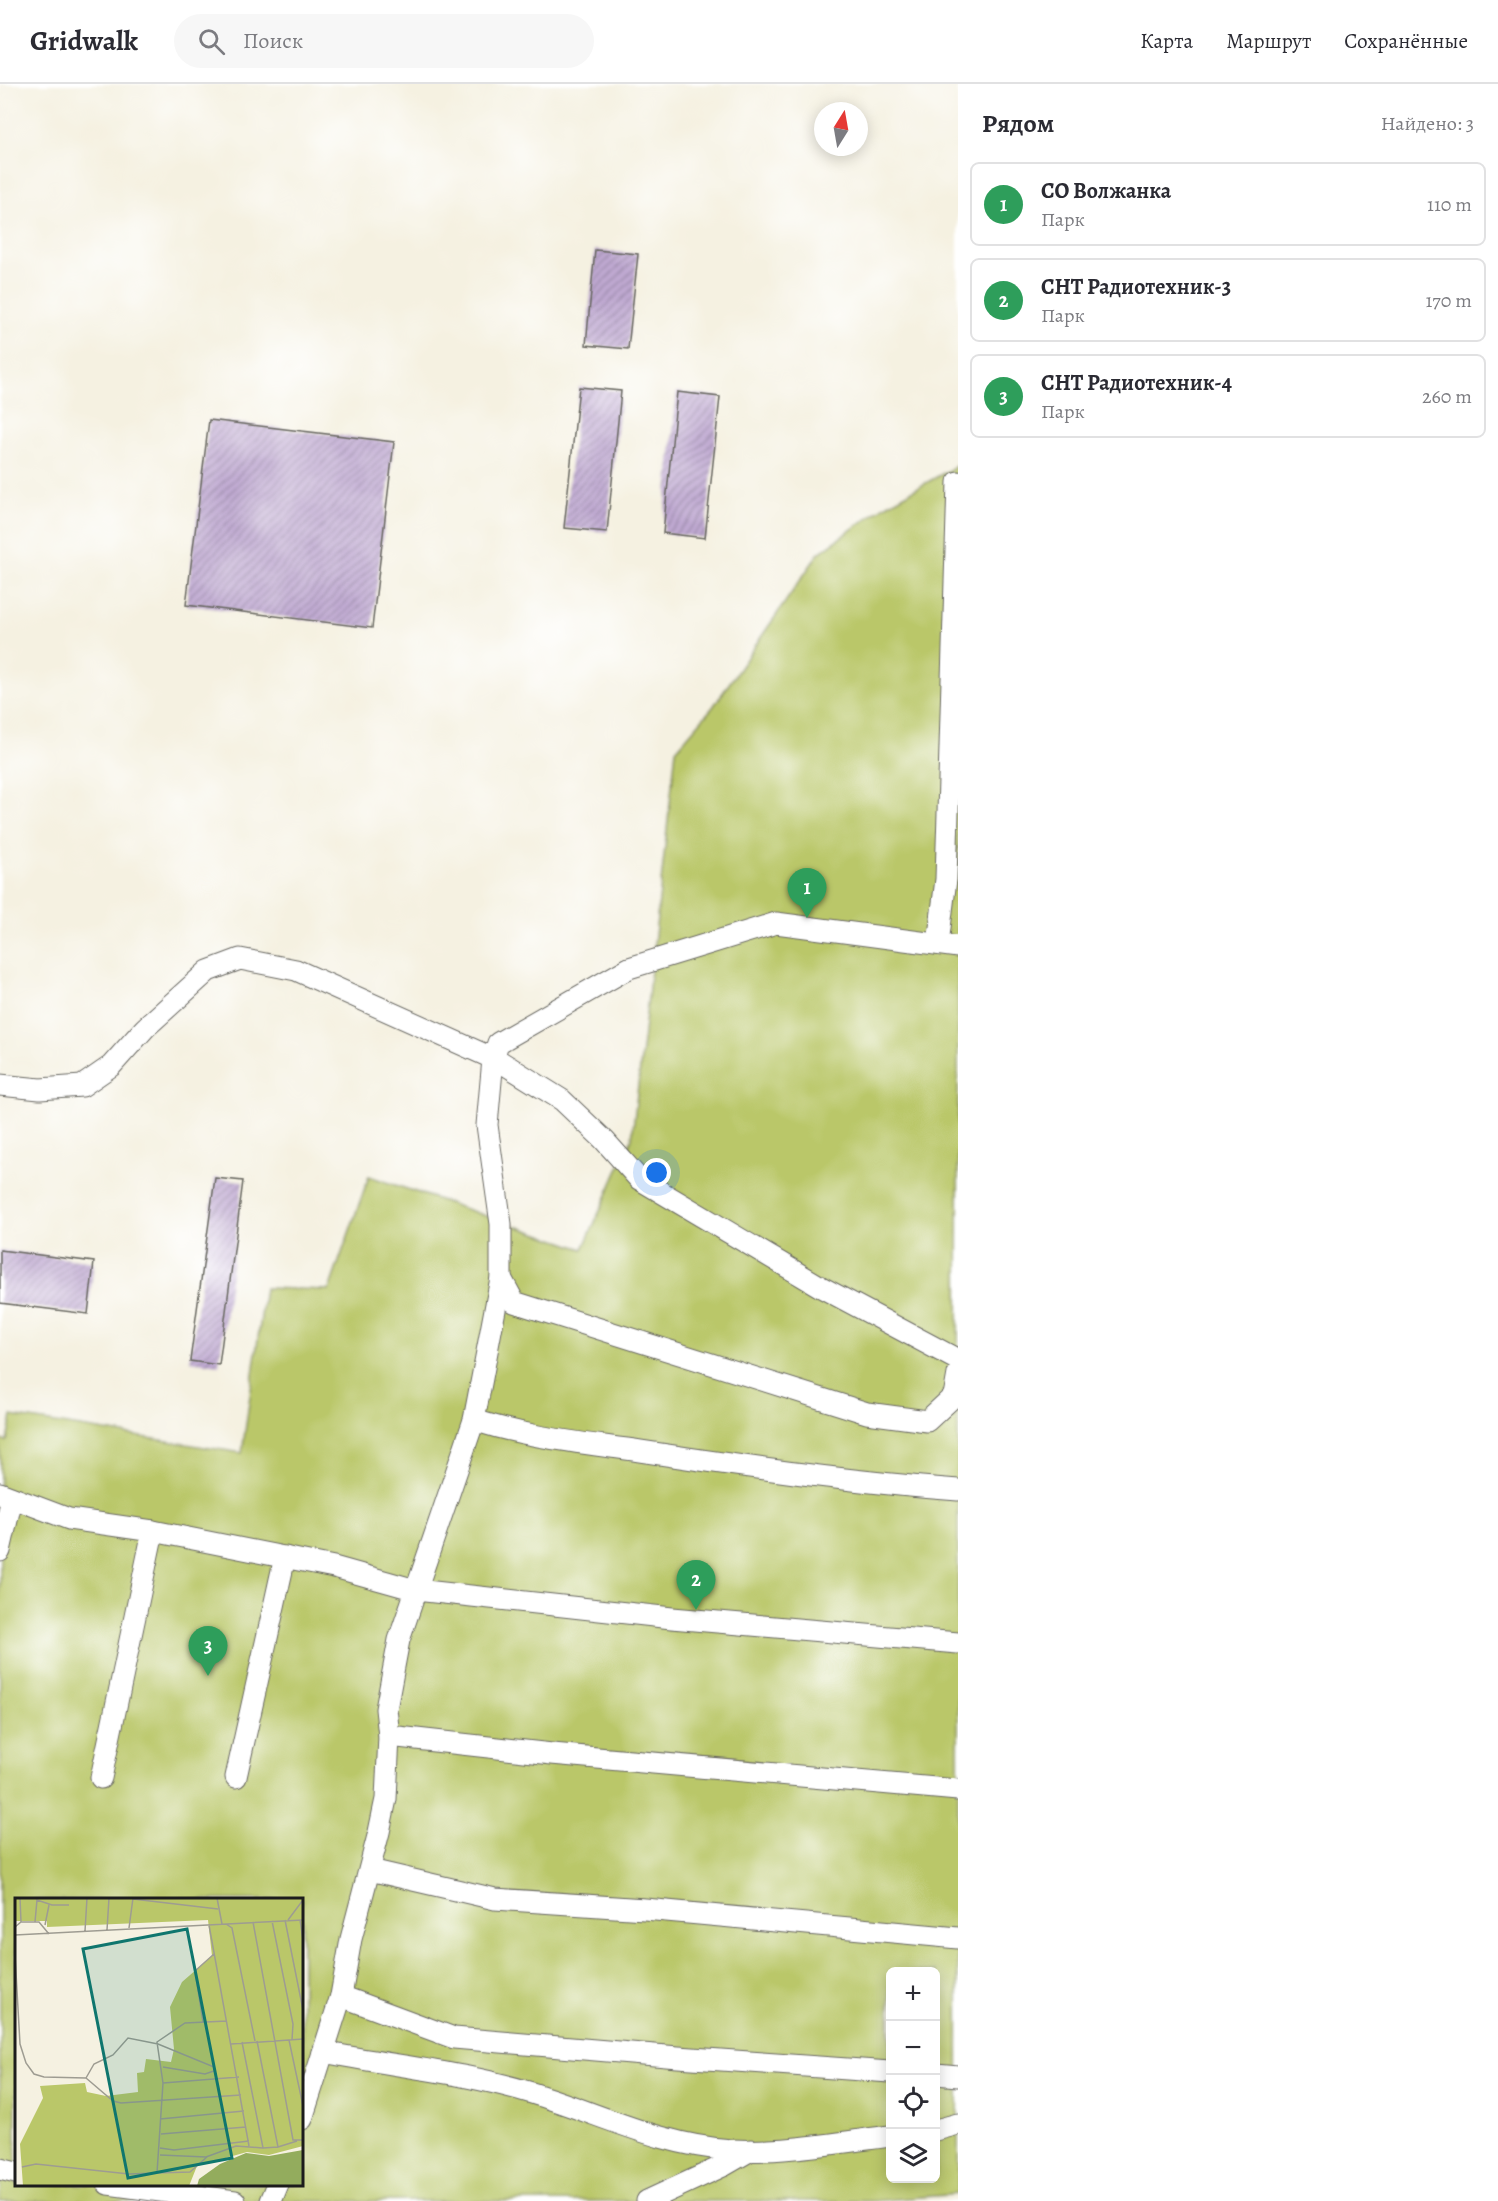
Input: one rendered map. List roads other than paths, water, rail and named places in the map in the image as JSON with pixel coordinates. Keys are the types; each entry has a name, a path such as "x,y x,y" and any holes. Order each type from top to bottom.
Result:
{"street":[{"path":"303,2116 340,1996 351,1939 386,1799 389,1736 386,1709 399,1641 474,1420 501,1278 501,1224 487,1125 493,1059 498,1043 629,968 776,923 948,945 946,879 958,482"},
{"path":"0,1085 40,1089 82,1086 111,1066 145,1028 208,971 240,959 296,970 493,1059 562,1101 604,1140 639,1179 821,1287 958,1360"},
{"path":"501,1278 514,1302 867,1413 927,1421 954,1396 958,1374"},
{"path":"474,1420 507,1431 671,1456 878,1484 958,1490"},
{"path":"0,1551 6,1495 69,1519 153,1531 334,1567 416,1590 672,1618 958,1644"},
{"path":"101,1778 153,1531"},
{"path":"237,1777 285,1557"},
{"path":"389,1736 552,1754 958,1790"},
{"path":"370,1870 495,1899 645,1909 958,1938"},
{"path":"340,1996 454,2038 886,2072"},
{"path":"323,2052 378,2063 442,2071 532,2093 612,2122 676,2140 732,2150 820,2145 886,2137"},
{"path":"940,2074 958,2076"},
{"path":"940,2129 958,2124"},
{"path":"647,2201 725,2165 752,2149"},
{"path":"0,2169 15,2173"},
{"path":"123,2186 235,2201"},
{"path":"271,2201 277,2186"}],"place":[{"name":"СО Волжанка","path":"807,918"},
{"name":"СНТ Радиотехник-3","path":"696,1610"},
{"name":"СНТ Радиотехник-4","path":"208,1676"}]}
